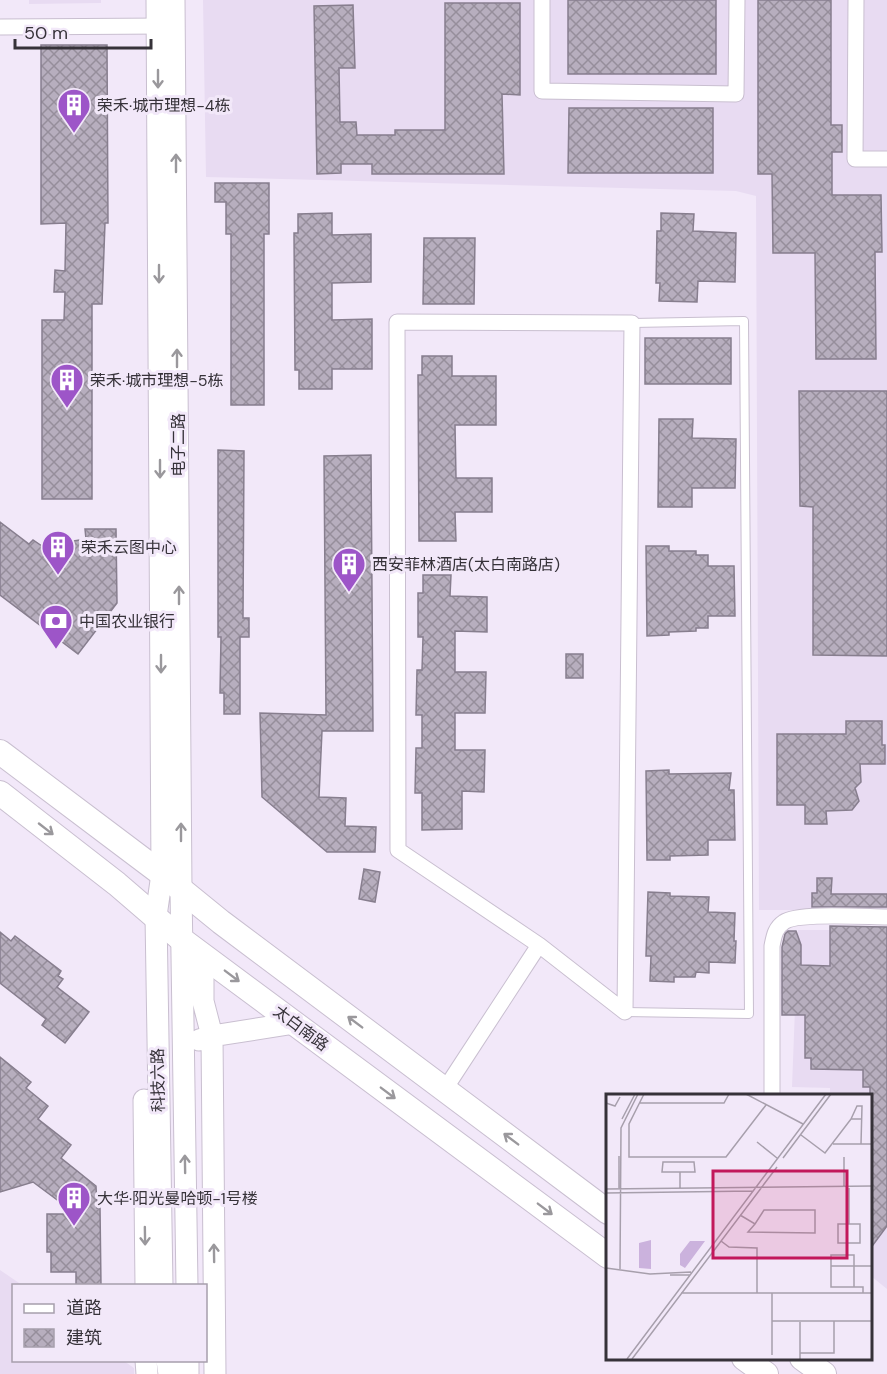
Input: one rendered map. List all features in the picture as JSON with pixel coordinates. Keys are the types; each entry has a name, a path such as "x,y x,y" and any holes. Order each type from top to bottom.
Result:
{"main road":[{"name":"电子二路","path":"157,0 166,26 182,891"},
{"name":"电子二路","path":"162,874 166,26 174,0"},
{"path":"0,752 606,1210"},
{"name":"太白南路","path":"0,793 149,910 182,940 606,1255"},
{"name":"科技六路","path":"162,874 149,910 162,1284"},
{"name":"科技六路","path":"182,891 187,1284"},
{"path":"146,1284 149,910"},
{"path":"203,955 203,1001 212,1036 215,1374"},
{"path":"184,1045 212,1036 295,1023"},
{"path":"745,1359 766,1374"},
{"path":"803,1359 824,1374"}],"street":[{"path":"542,0 542,91 736,94 737,0"},
{"path":"856,0 855,159 887,159"},
{"path":"0,27 166,26"},
{"path":"397,322 632,323 625,1012 539,945 398,850 397,322"},
{"path":"772,1094 772,946 774,933 785,921 802,916 887,916"},
{"path":"445,1089 539,945"}],"lane":[{"path":"625,1012 749,1014 744,321 632,323"}],"shaded area":[{"path":"29,0 101,0 101,3 29,4"},
{"path":"203,0 887,0 887,910 759,910 756,196 736,191 206,177"},
{"path":"798,930 887,930 887,1289 872,1277 872,1094 830,1094 830,1088 792,1087"},
{"path":"0,1270 21,1284 12,1284 12,1362 125,1362 134,1368 134,1374 0,1374"}],"building":[{"path":"568,0 716,0 716,74 568,74"},
{"path":"758,0 831,0 831,125 842,125 842,152 832,152 832,195 881,195 882,252 875,252 876,359 816,359 815,253 773,253 772,174 758,174"},
{"path":"445,3 520,3 520,95 502,94 504,174 372,174 372,164 341,164 341,173 317,174 314,6 353,5 355,68 339,68 340,122 356,122 357,135 395,135 395,130 445,130"},
{"path":"41,45 107,45 108,223 105,223 102,304 92,304 92,499 42,499 42,320 64,320 65,292 54,292 55,270 65,271 66,223 41,224"},
{"path":"569,108 713,108 713,173 568,173"},
{"path":"215,183 269,183 269,234 264,234 264,405 231,405 231,234 226,234 226,202 215,202"},
{"path":"332,213 332,235 371,234 371,282 332,283 332,320 372,319 372,369 332,369 332,389 299,389 299,370 295,370 294,233 298,233 298,214"},
{"path":"661,213 694,214 693,231 736,233 735,282 698,281 697,302 659,301 660,283 656,283 657,231 661,231"},
{"path":"424,238 475,238 474,304 423,304"},
{"path":"645,338 731,338 731,384 645,384"},
{"path":"422,356 452,356 452,376 496,376 496,425 455,425 456,478 492,478 492,512 455,512 456,541 419,541 418,375 422,375"},
{"path":"799,391 887,391 887,656 813,655 813,507 800,506"},
{"path":"659,419 693,419 692,438 736,439 735,488 692,488 692,507 658,507"},
{"path":"218,450 244,451 243,618 249,618 249,637 240,637 240,714 224,714 224,693 220,693"},
{"name":"西安菲林酒店(太白南路店)","path":"371,455 373,731 322,731 319,797 346,798 345,826 376,827 375,852 327,852 262,797 260,713 326,715 324,456"},
{"name":"荣禾云图中心","path":"0,522 29,544 33,540 42,546 86,539 85,529 116,529 117,603 78,654 0,595"},
{"path":"646,546 669,546 669,551 696,551 696,555 708,555 708,566 734,566 735,616 708,616 708,628 696,628 696,631 647,636"},
{"path":"423,575 451,575 450,596 487,597 487,632 455,631 455,672 486,672 485,713 455,713 455,750 485,750 484,792 462,791 462,829 422,830 422,793 415,793 416,748 422,748 422,715 416,715 417,670 422,670 423,637 418,637 418,593 423,593"},
{"path":"566,654 583,654 583,678 566,678"},
{"path":"846,721 882,721 885,764 860,764 861,782 855,788 859,801 852,810 826,811 827,824 805,824 805,805 777,805 777,734 846,734"},
{"path":"669,770 669,774 731,773 729,790 734,790 735,840 708,840 708,855 670,856 670,860 647,860 646,771"},
{"path":"364,869 380,872 375,902 359,899"},
{"path":"817,878 832,878 831,894 887,894 887,907 812,907 812,893 817,893"},
{"path":"648,892 670,893 670,896 709,897 708,912 735,913 735,963 709,962 709,973 696,972 695,977 674,977 674,982 650,981 651,956 646,956"},
{"path":"830,926 887,927 887,1226 872,1246 872,1094 870,1094 870,1087 863,1087 863,1070 811,1069 811,1058 805,1058 805,1015 782,1015 782,947 785,934 788,931 796,931 801,945 801,965 830,966"},
{"path":"0,932 11,941 15,936 61,971 58,976 63,979 57,987 89,1012 65,1043 42,1025 46,1019 0,983"},
{"path":"0,1057 31,1082 26,1088 48,1106 38,1119 71,1145 61,1158 96,1186 97,1208 100,1208 101,1284 76,1284 76,1272 51,1272 51,1252 47,1252 47,1214 76,1214 33,1182 0,1192"}],"place":[{"name":"荣禾·城市理想-4栋","path":"74,134"},
{"name":"荣禾·城市理想-5栋","path":"67,409"},
{"name":"荣禾云图中心","path":"58,576"},
{"name":"西安菲林酒店(太白南路店)","path":"349,593"},
{"name":"中国农业银行","path":"56,650"},
{"name":"大华·阳光曼哈顿-1号楼","path":"74,1227"}]}
